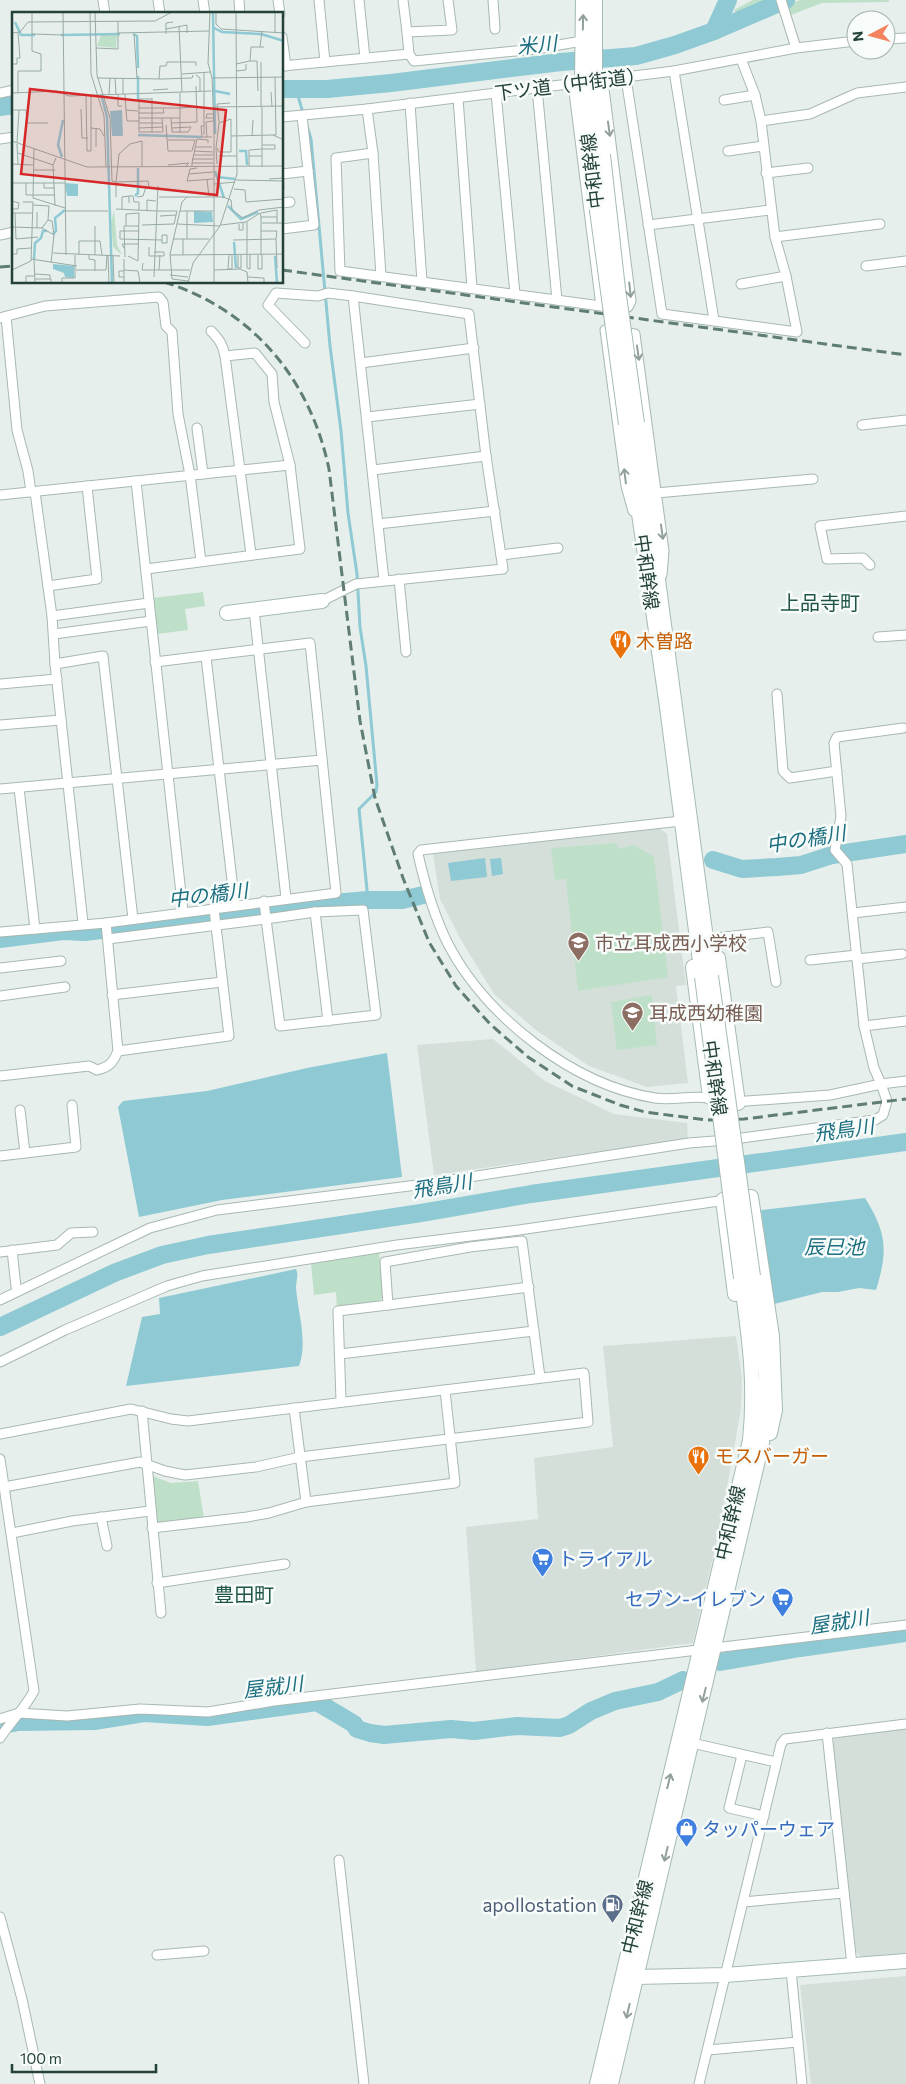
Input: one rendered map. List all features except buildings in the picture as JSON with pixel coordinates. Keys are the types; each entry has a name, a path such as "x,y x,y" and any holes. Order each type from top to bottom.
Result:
{"main road":[{"name":"中和幹線","path":"583,0 588,80 596,157 618,289 645,557 747,1277 766,1376 762,1443 715,1648 692,1743 629,1976 597,2084"},
{"name":"中和幹線","path":"586,43 595,0"},
{"name":"中和幹線","path":"632,423 660,587 690,806 706,977"},
{"path":"228,613 322,601"},
{"path":"690,806 706,865 738,1103"},
{"path":"681,821 676,842 710,1097"},
{"path":"728,1140 729,1199 745,1377 744,1414 736,1468 737,1489"},
{"path":"744,1515 760,1477 775,1410 772,1336 751,1196"},
{"name":"中和幹線","path":"611,2084 629,1976 700,1650 750,1440 754,1405 747,1277"},
{"path":"629,1976 725,1976 906,1961"}],"street":[{"path":"318,0 325,62"},
{"path":"359,0 365,58"},
{"path":"403,0 408,54 414,61 586,43"},
{"path":"407,32 452,30 448,0"},
{"path":"493,0 495,29"},
{"path":"781,0 796,48"},
{"name":"下ツ道（中街道）","path":"284,117 458,98 588,80 626,78 796,48 846,42"},
{"path":"284,66 408,54"},
{"path":"626,78 662,314 797,332 770,210 761,121 756,95 742,59"},
{"path":"674,71 714,320"},
{"path":"373,153 336,158 340,271 601,306 628,307 631,301 588,80"},
{"path":"588,80 601,306"},
{"path":"761,121 810,114 857,92 906,87"},
{"path":"537,88 557,300"},
{"path":"496,93 515,294"},
{"path":"724,100 756,95"},
{"path":"458,98 472,288"},
{"path":"410,103 422,282"},
{"path":"367,109 373,153 381,276"},
{"path":"284,230 314,225 302,116"},
{"path":"728,151 763,146"},
{"path":"766,173 808,168"},
{"path":"284,174 308,171"},
{"path":"648,225 770,210"},
{"path":"775,237 880,224"},
{"path":"866,266 906,262"},
{"path":"741,284 786,276"},
{"path":"305,343 268,306 276,293 318,296 328,293 470,314 486,456 503,569 356,584 322,601"},
{"path":"354,296 384,580"},
{"path":"83,923 55,664 52,616 33,492 17,430 3,318 45,306 159,297 163,302 166,326 172,332 178,414 190,475 201,561"},
{"path":"645,557 626,486 605,330 635,334 664,551 660,587"},
{"path":"211,331 224,347 251,554"},
{"path":"361,363 474,348"},
{"path":"146,569 300,549 290,465 274,402 272,374 255,353 225,356"},
{"path":"367,417 480,404"},
{"path":"862,425 906,420"},
{"path":"197,428 203,474"},
{"path":"372,470 486,456"},
{"path":"0,494 290,465"},
{"path":"656,493 813,479"},
{"path":"136,481 183,912"},
{"path":"48,586 97,579 86,486"},
{"path":"378,524 495,511"},
{"path":"870,564 862,558 827,559 820,526 906,516"},
{"path":"501,555 558,548"},
{"path":"398,579 406,652"},
{"path":"52,616 149,604"},
{"path":"254,610 286,898"},
{"path":"100,611 102,628"},
{"path":"54,634 151,621"},
{"path":"878,637 906,635"},
{"path":"0,932 83,923 107,931 265,910 286,898 336,893 310,644 155,662"},
{"path":"55,664 103,656 133,919"},
{"path":"206,657 235,906"},
{"path":"0,684 57,679"},
{"path":"776,694 783,770 790,778 837,771"},
{"path":"0,725 61,720"},
{"path":"0,1300 150,1228 217,1210 425,1184 689,1143 728,1140 875,1120 883,1116 887,1101 872,1061 864,1026 853,913 846,864 837,853 840,816 834,742 837,737 903,728"},
{"path":"0,789 322,760"},
{"path":"19,788 35,928"},
{"path":"681,821 421,850 418,854 434,912 449,945 476,984 522,1033 563,1062 590,1077 656,1098 710,1097 738,1103 830,1095 881,1084 906,1081"},
{"path":"107,931 133,919 183,912 215,918 235,906 265,910 315,912 363,910 376,1015 280,1026 265,910"},
{"path":"853,913 906,906"},
{"path":"315,912 328,1021"},
{"path":"118,1051 229,1036 215,918"},
{"path":"0,1076 89,1066 97,1070 107,1067 113,1062 118,1051 107,931"},
{"path":"716,938 768,932 776,982"},
{"path":"810,960 902,954"},
{"path":"0,968 61,961"},
{"path":"112,995 222,982"},
{"path":"0,996 65,987"},
{"path":"864,1026 906,1021"},
{"path":"0,1156 76,1148 72,1105"},
{"path":"20,1110 25,1153"},
{"path":"0,1362 65,1330 158,1290 202,1276 397,1245 519,1230 729,1199"},
{"path":"0,1252 57,1245 71,1233 93,1232"},
{"path":"388,1305 385,1262 522,1241 540,1377"},
{"path":"12,1250 16,1287"},
{"path":"341,1401 338,1311 529,1287"},
{"path":"340,1354 534,1331"},
{"path":"0,1434 130,1409 162,1418 188,1421 584,1373 588,1422 300,1457 256,1467 186,1475 165,1472 140,1462 4,1487"},
{"path":"152,1528 254,1516 306,1502 455,1483 445,1390"},
{"path":"294,1408 306,1502"},
{"path":"142,1411 161,1614"},
{"path":"0,1459 34,1691 28,1702 0,1738"},
{"path":"12,1533 150,1511"},
{"path":"101,1518 107,1546"},
{"path":"158,1583 285,1564"},
{"path":"0,1719 67,1716 140,1709 208,1712 274,1701 906,1625"},
{"path":"699,2084 780,1744 785,1739 906,1724"},
{"path":"827,1733 852,1965"},
{"path":"692,1743 742,1756 776,1762"},
{"path":"742,1756 730,1808 764,1816"},
{"path":"339,1860 364,2084"},
{"path":"743,1902 844,1893"},
{"path":"0,1917 22,1999 40,2084"},
{"path":"157,1955 204,1951"},
{"path":"791,1970 802,2084"},
{"path":"708,2050 798,2042"}],"shaded area":[{"name":"市立耳成西小学校","path":"659,828 667,834 686,985 676,986 688,1083 647,1087 589,1066 536,1030 494,994 461,940 440,899 433,854"},
{"path":"493,1039 545,1081 614,1114 687,1123 688,1139 434,1175 417,1045"},
{"path":"736,1336 742,1377 741,1409 719,1531 693,1643 476,1672 466,1527 538,1519 534,1458 613,1447 603,1346"},
{"path":"906,1729 906,1953 862,1958 856,1952 832,1742 837,1736"},
{"path":"906,1976 906,2084 811,2084 800,1985"}],"green space":[{"path":"753,0 774,0 756,8 736,12 734,10"},
{"path":"800,0 889,0 889,2 822,3 791,15 788,5"},
{"path":"203,592 205,606 185,609 188,630 157,634 153,598"},
{"path":"616,843 618,849 634,845 654,857 668,977 578,991 566,879 555,880 551,848"},
{"path":"652,995 657,1045 617,1050 611,1002"},
{"path":"379,1252 383,1297 378,1302 337,1308 336,1292 314,1295 311,1263"},
{"path":"150,1475 171,1483 198,1481 204,1518 155,1525"}],"water":[{"path":"485,858 487,877 451,881 448,863"},
{"path":"501,858 503,874 492,876 490,859"},
{"path":"387,1053 402,1177 222,1200 139,1217 118,1107 123,1101 207,1091 307,1068"},
{"name":"辰巳池","path":"865,1198 878,1222 883,1242 884,1253 876,1290 859,1288 838,1292 822,1292 774,1304 761,1210"},
{"path":"296,1269 296,1288 303,1337 302,1357 299,1366 126,1386 142,1317 160,1314 159,1298"}],"waterway":[{"path":"714,31 728,0"},
{"name":"米川","path":"284,89 327,89 561,62 636,56 714,31 786,0"},
{"path":"296,89 303,113"},
{"name":"米川","path":"0,107 12,105"},
{"path":"307,126 311,139 330,346 341,431 348,513 357,574 360,627 366,666 377,785 376,792 359,809 368,900"},
{"name":"中の橋川","path":"713,860 742,869 777,867 801,865 832,855 906,844"},
{"name":"中の橋川","path":"0,939 63,931 85,932 285,907 368,900 402,900 423,895"},
{"name":"飛鳥川","path":"0,1327 114,1273 162,1255 208,1245 421,1213 531,1194 906,1142"},
{"name":"屋就川","path":"720,1662 800,1648 906,1633"},
{"name":"屋就川","path":"0,1725 18,1722 94,1721 144,1713 207,1717 317,1702 354,1724 357,1729 384,1735 451,1729 474,1731 517,1726 560,1728 569,1725 591,1711 615,1701 658,1692 683,1680"}],"railway":[{"path":"0,267 12,266"},
{"path":"284,270 906,355"},
{"path":"169,284 196,294 225,310 250,330 273,352 292,378 308,406 320,436 329,469 360,721 375,798 403,878 429,942 456,986 490,1024 528,1057 572,1086 620,1105 645,1112 707,1120 744,1119 906,1099"}],"place":[{"name":"木曽路","path":"620,660"},
{"name":"市立耳成西小学校","path":"579,962"},
{"name":"耳成西幼稚園","path":"633,1032"},
{"name":"モスバーガー","path":"699,1475"},
{"name":"トライアル","path":"542,1578"},
{"name":"セブン-イレブン","path":"782,1618"},
{"name":"タッパーウェア","path":"686,1848"},
{"name":"apollostation","path":"613,1924"}],"district":[{"name":"上品寺町","path":"820,603"},
{"name":"豊田町","path":"244,1595"}]}
